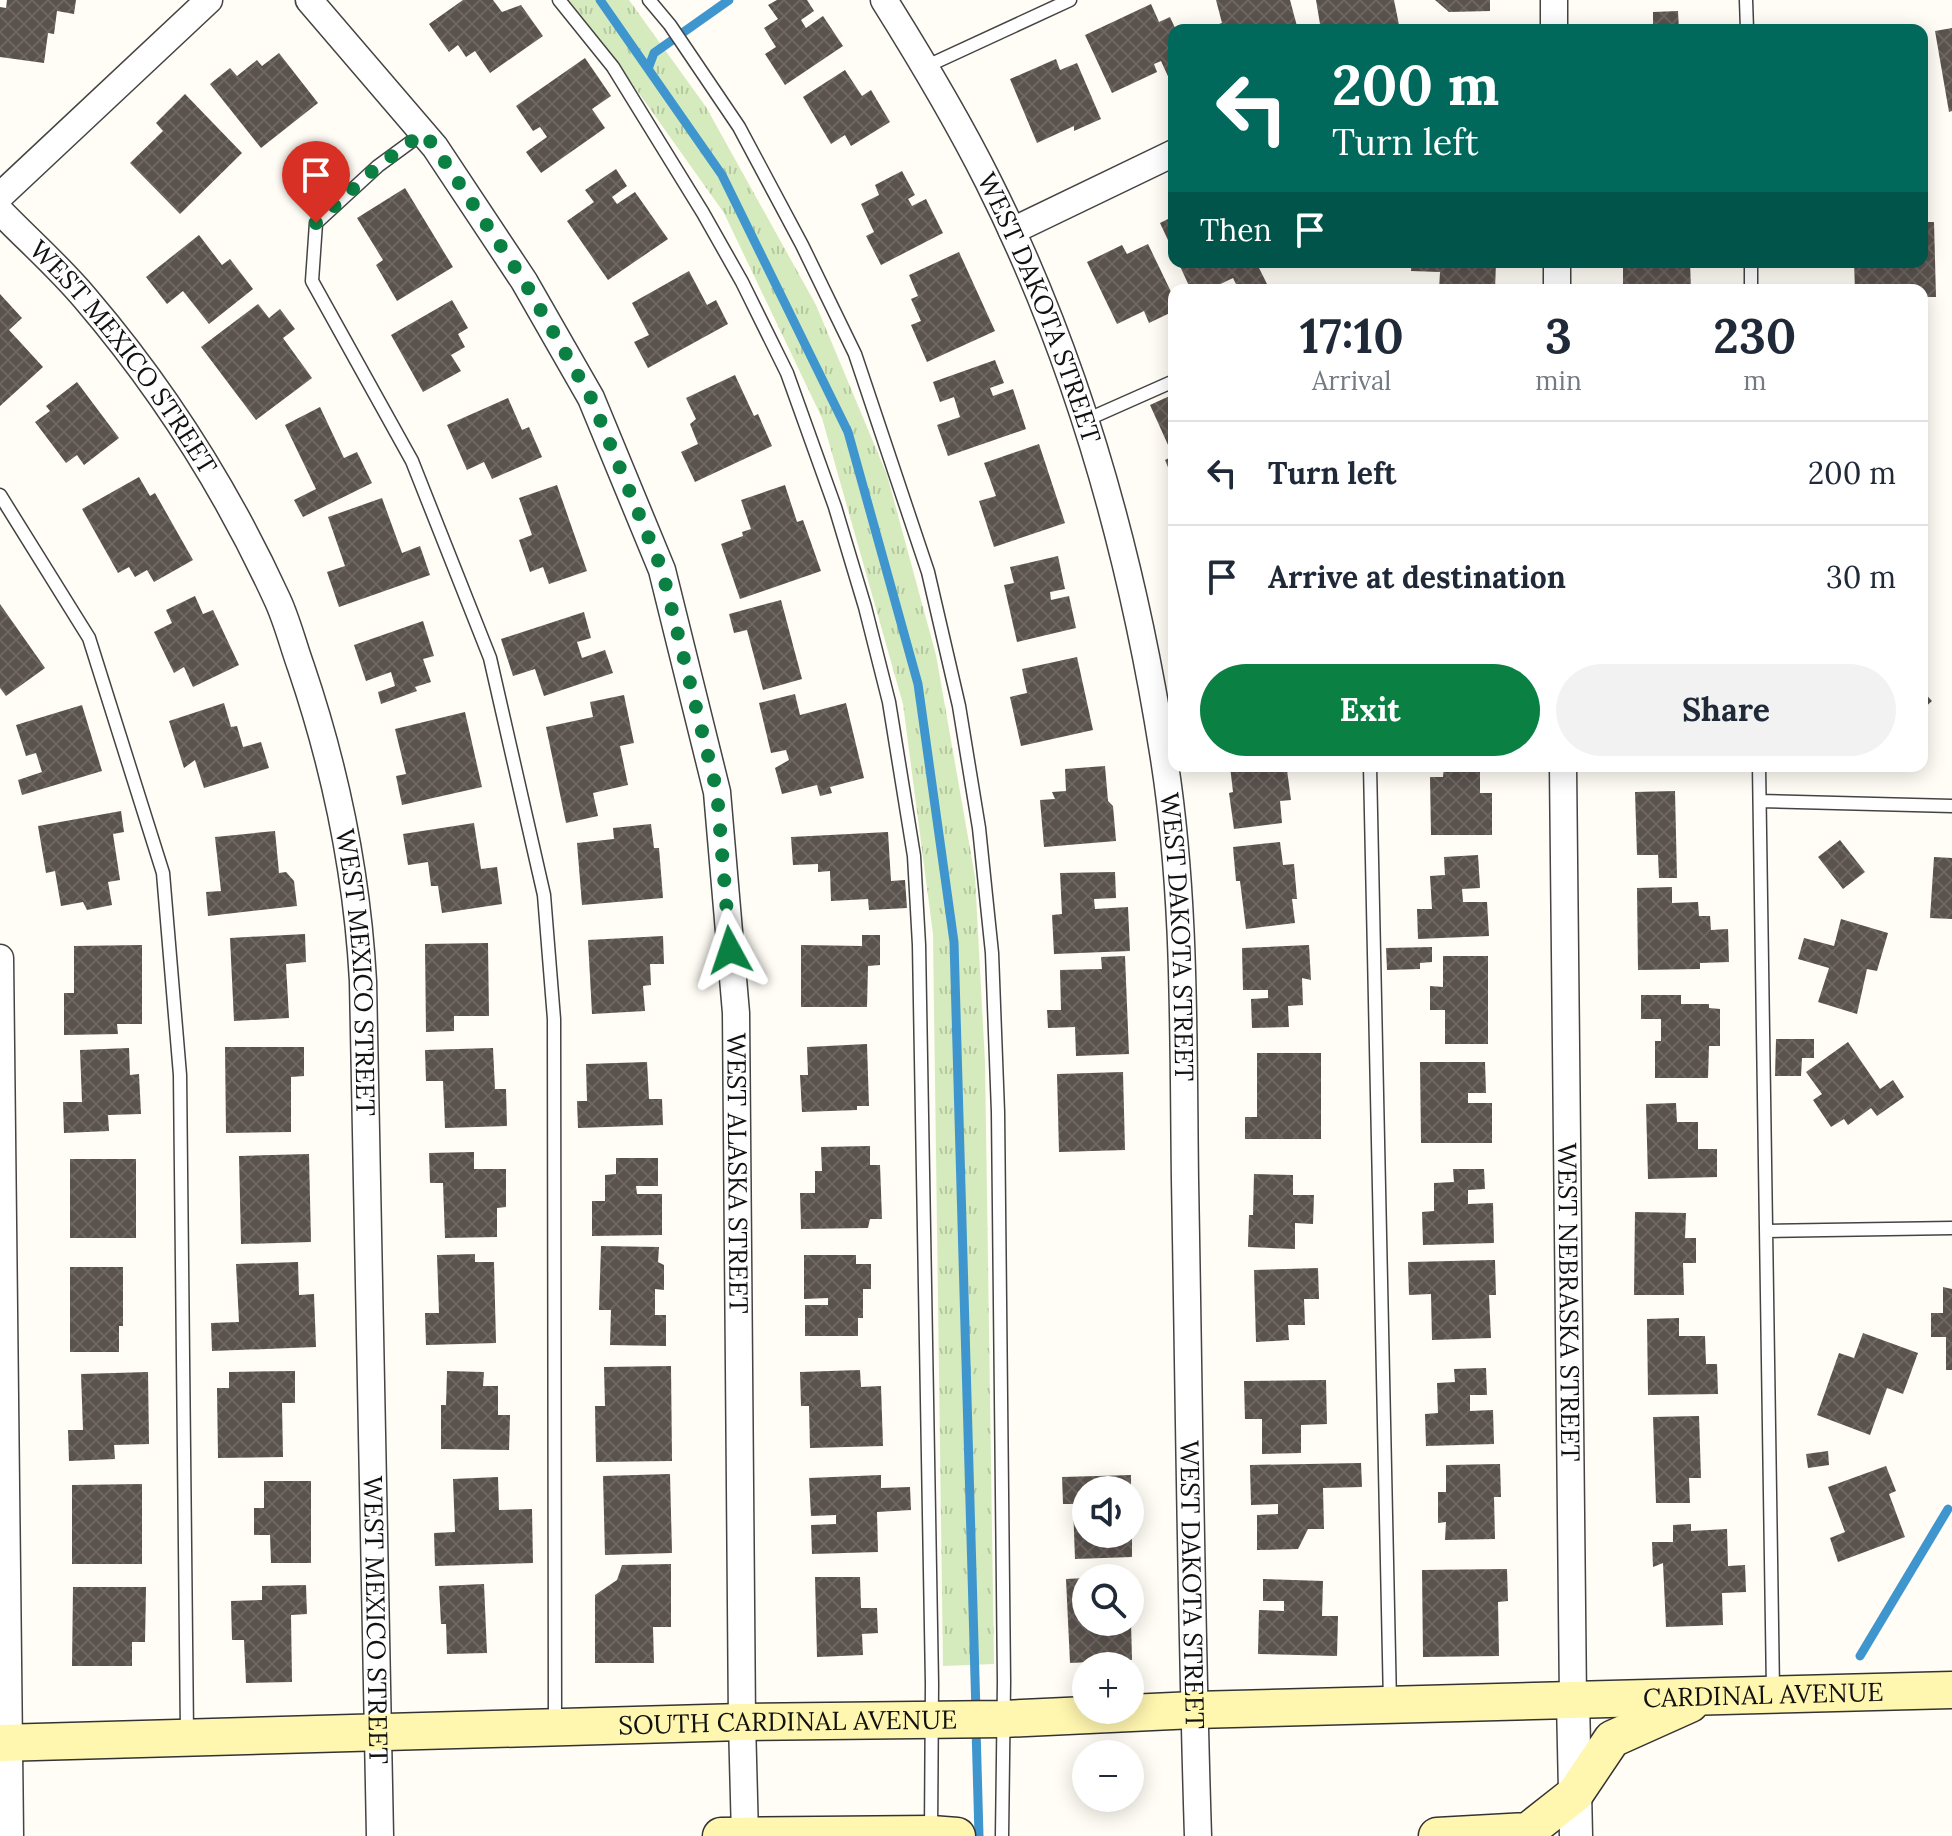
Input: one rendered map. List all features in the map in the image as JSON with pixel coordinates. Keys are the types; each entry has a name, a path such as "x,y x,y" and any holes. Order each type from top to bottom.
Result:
{"main road":[{"name":"CARDINAL AVENUE","path":"1573,1701 1952,1690"},
{"path":"1437,1836 1528,1831 1575,1794 1612,1739 1706,1697"},
{"name":"SOUTH CARDINAL AVENUE","path":"4,1743 742,1722 1003,1719 1194,1710 1573,1701"},
{"path":"721,1836 940,1835"}],"street":[{"path":"0,196 209,0"},
{"name":"WEST ALASKA STREET","path":"309,0 435,147 524,281 591,398 662,570 717,792 736,1013 745,1836"},
{"name":"WEST DAKOTA STREET","path":"884,0 987,179 1045,310 1086,420 1117,532 1151,682 1164,758 1181,914 1198,1836"},
{"path":"1554,0 1554,24"},
{"path":"1012,231 1168,156"},
{"name":"WEST MEXICO STREET","path":"0,211 83,295 122,343 213,475 278,601 315,709 336,783 359,916 363,981 380,1836"},
{"name":"WEST NEBRASKA STREET","path":"1563,772 1576,1836"},
{"path":"0,958 4,1743 10,1836"}],"lane":[{"path":"559,0 613,67 703,213 742,282 787,373 839,521 889,702 914,856 919,945 931,1720 940,1835"},
{"path":"649,0 739,127 802,245 855,354 928,572 959,706 979,828 992,953 998,1112 1002,1836"},
{"path":"925,67 1070,0"},
{"path":"1746,0 1747,24"},
{"path":"423,133 378,166 316,223 312,281 412,461 490,658 544,895 554,1019 555,1727"},
{"path":"1086,420 1168,384"},
{"path":"0,495 89,638 163,873 180,1075 187,1738"},
{"path":"1370,772 1390,1705"},
{"path":"1759,772 1773,1694"},
{"path":"1760,801 1952,806"},
{"path":"1767,1231 1952,1228"}],"green space":[{"path":"566,0 629,0 706,107 816,305 887,475 936,655 975,877 985,1062 994,1664 943,1666 933,934 903,704 822,418 724,213 604,44"}],"building":[{"path":"7,0 76,0 74,14 57,11 54,34 48,33 44,63 0,57 0,7 6,8"},
{"path":"463,0 493,0 502,12 521,5 543,36 490,73 475,51 466,57 458,45 449,52 429,24"},
{"path":"777,0 807,0 814,11 801,20 806,28 823,16 843,46 785,85 765,54 776,47 764,28 778,19 768,5"},
{"path":"1216,0 1290,0 1296,24 1219,24 1222,23"},
{"path":"1316,0 1394,0 1399,24 1320,24"},
{"path":"1435,0 1490,0 1490,11 1449,12"},
{"path":"1151,4 1159,22 1170,17 1173,24 1168,24 1168,76 1161,61 1154,64 1157,72 1112,93 1085,35"},
{"path":"1678,11 1679,24 1653,24 1653,12"},
{"path":"1952,28 1952,111 1949,112 1935,31"},
{"path":"279,53 318,103 261,148 210,84 230,68 237,76 257,60 262,66"},
{"path":"585,58 611,96 592,109 605,128 541,173 526,152 547,137 540,127 533,131 516,106"},
{"path":"1056,59 1060,70 1077,63 1101,119 1074,131 1074,126 1037,143 1010,79"},
{"path":"845,70 862,96 871,90 890,122 851,146 845,135 831,144 803,97"},
{"path":"185,94 242,153 180,214 130,163 163,131 156,123"},
{"path":"616,169 627,186 612,197 617,204 635,192 668,239 608,280 567,221 594,202 585,190"},
{"path":"902,171 915,195 908,199 912,206 926,199 943,233 881,265 866,236 874,232 861,204 879,195 875,185"},
{"path":"405,188 453,267 397,301 376,265 383,260 357,218"},
{"path":"1168,219 1168,240 1160,223"},
{"path":"1928,222 1934,222 1936,297 1928,297 1928,284 1855,284 1854,268 1928,268"},
{"path":"199,235 222,265 230,259 253,289 209,324 183,291 167,304 146,277"},
{"path":"1148,244 1168,286 1168,314 1149,323 1144,311 1117,324 1087,262 1122,245 1127,254"},
{"path":"959,252 995,331 927,362 911,325 921,321 911,299 918,296 909,275"},
{"path":"1181,268 1259,268 1267,284 1236,284 1233,278 1220,284 1188,284"},
{"path":"1411,268 1496,268 1495,284 1439,284 1440,272 1411,271"},
{"path":"1623,268 1690,268 1691,284 1623,284"},
{"path":"689,271 707,305 716,300 728,324 648,368 634,342 649,335 632,303"},
{"path":"0,294 22,318 9,330 43,367 0,406"},
{"path":"452,300 468,328 458,334 465,347 451,355 461,371 423,392 391,335"},
{"path":"258,304 269,318 280,309 295,329 283,338 312,378 256,420 201,347"},
{"path":"995,360 1004,383 990,388 993,396 1013,389 1026,429 948,456 937,425 960,417 954,397 940,402 933,382"},
{"path":"735,375 772,446 695,482 681,452 698,444 690,424 696,419 686,398"},
{"path":"77,382 119,438 84,465 77,455 66,463 35,422 50,411 46,406"},
{"path":"1168,397 1168,445 1150,405"},
{"path":"508,398 522,430 529,427 542,457 492,479 484,462 467,470 447,425"},
{"path":"320,407 344,458 357,452 372,483 303,517 294,500 316,489 285,425"},
{"path":"1039,444 1065,523 994,547 979,501 996,496 984,463"},
{"path":"139,477 150,496 155,493 193,560 154,582 147,570 135,577 129,567 118,573 82,509"},
{"path":"557,485 587,571 549,584 543,567 530,572 519,540 532,535 519,498"},
{"path":"785,485 797,522 803,520 821,571 740,599 721,544 743,536 742,532 751,529 741,500"},
{"path":"382,498 402,553 420,546 430,575 339,607 327,572 345,566 328,517"},
{"path":"1058,556 1065,589 1050,592 1051,600 1069,596 1076,628 1017,642 1004,585 1014,583 1010,567"},
{"path":"195,596 203,614 213,610 239,665 193,687 184,667 174,673 154,632 172,623 166,610"},
{"path":"781,600 802,679 763,690 747,630 734,633 729,614"},
{"path":"0,604 45,668 6,696 0,688"},
{"path":"584,612 591,638 577,642 582,658 605,650 613,673 544,696 535,669 513,676 501,639"},
{"path":"423,621 434,656 423,659 431,682 415,687 417,691 381,704 378,692 395,686 391,672 366,681 354,645"},
{"path":"1077,657 1093,730 1021,746 1010,697 1027,693 1022,669"},
{"path":"795,694 800,715 846,703 864,778 830,787 832,793 820,796 817,785 782,794 775,768 789,760 786,750 771,753 759,703"},
{"path":"624,695 634,743 620,746 628,785 593,793 598,816 566,823 546,727 593,717 590,702"},
{"path":"224,703 231,727 237,726 243,747 261,742 269,768 204,788 195,760 184,768 169,721"},
{"path":"82,705 102,771 22,795 18,780 42,772 36,753 26,756 16,725"},
{"path":"465,712 482,787 402,805 396,776 406,774 395,729"},
{"path":"1105,766 1116,841 1044,847 1040,800 1055,799 1052,792 1066,791 1065,769"},
{"path":"1231,772 1287,772 1291,800 1280,801 1282,823 1234,829 1229,793 1233,792"},
{"path":"1443,772 1480,772 1480,793 1492,793 1492,835 1431,835 1430,777 1443,777"},
{"path":"1675,791 1677,878 1659,878 1658,855 1637,855 1635,792"},
{"path":"121,811 124,832 113,834 120,880 108,882 112,905 87,910 83,902 61,906 55,871 46,873 38,826"},
{"path":"474,823 481,869 497,867 502,904 442,913 438,886 431,886 428,862 408,865 403,834"},
{"path":"651,824 654,848 659,848 663,898 582,905 577,843 614,839 613,828"},
{"path":"275,831 279,873 286,872 294,881 297,906 208,916 206,892 221,891 215,837"},
{"path":"888,832 891,881 905,880 907,908 869,910 868,899 831,901 830,871 818,872 818,864 793,865 791,837"},
{"path":"1840,840 1865,872 1843,889 1818,857"},
{"path":"1280,842 1283,865 1294,864 1297,899 1292,899 1295,923 1246,929 1233,847"},
{"path":"1478,855 1480,888 1462,889 1463,902 1487,902 1489,936 1418,939 1417,909 1432,909 1430,876 1445,875 1444,857"},
{"path":"1934,857 1952,858 1952,919 1930,918"},
{"path":"1115,872 1116,898 1094,899 1095,909 1128,907 1130,951 1054,954 1052,915 1062,914 1060,873"},
{"path":"1672,887 1672,903 1698,902 1699,916 1710,916 1711,930 1728,929 1729,962 1700,963 1700,969 1638,970 1637,888"},
{"path":"1841,919 1888,933 1877,971 1867,969 1857,1014 1818,1002 1829,968 1798,959 1804,938 1834,946"},
{"path":"305,934 306,962 286,964 289,1018 234,1021 230,938"},
{"path":"862,935 880,935 880,965 868,966 867,1007 801,1007 801,945 862,946"},
{"path":"663,936 664,964 650,964 651,985 643,986 645,1011 592,1014 588,940"},
{"path":"488,943 489,1016 454,1016 454,1031 426,1032 425,944"},
{"path":"142,945 142,1024 117,1024 118,1034 64,1035 64,993 74,993 74,946"},
{"path":"1309,945 1311,980 1302,978 1303,1005 1288,1006 1289,1027 1252,1028 1251,999 1268,998 1268,990 1243,990 1242,948"},
{"path":"1432,947 1432,962 1420,963 1420,969 1387,970 1386,948"},
{"path":"1125,956 1129,1054 1076,1056 1075,1027 1048,1028 1047,1010 1061,1010 1060,970 1102,969 1101,957"},
{"path":"1443,956 1488,956 1488,1044 1445,1044 1445,1010 1430,1010 1430,986 1443,987"},
{"path":"1641,995 1681,995 1681,1004 1709,1004 1709,1008 1720,1009 1720,1046 1709,1046 1708,1078 1655,1078 1655,1041 1661,1041 1661,1019 1641,1019"},
{"path":"1776,1039 1814,1039 1814,1058 1802,1058 1801,1076 1775,1076"},
{"path":"1848,1042 1880,1089 1893,1080 1904,1097 1877,1116 1871,1108 1848,1125 1844,1119 1831,1127 1813,1100 1822,1094 1806,1072"},
{"path":"867,1044 869,1106 857,1106 857,1110 802,1112 800,1075 808,1075 807,1047"},
{"path":"225,1047 304,1047 304,1076 291,1077 291,1132 226,1133"},
{"path":"129,1048 130,1075 139,1074 141,1114 108,1115 109,1131 64,1133 63,1102 82,1102 80,1050"},
{"path":"493,1048 495,1089 506,1089 507,1126 445,1128 443,1081 426,1081 425,1050"},
{"path":"1257,1053 1321,1053 1321,1139 1245,1139 1245,1117 1257,1117"},
{"path":"647,1062 649,1099 662,1099 663,1125 578,1128 577,1101 587,1101 586,1064"},
{"path":"1420,1062 1485,1062 1486,1093 1468,1093 1468,1103 1492,1103 1492,1143 1421,1143"},
{"path":"1123,1072 1125,1150 1059,1152 1057,1074"},
{"path":"1676,1103 1677,1122 1698,1122 1698,1149 1717,1149 1717,1177 1648,1179 1646,1104"},
{"path":"870,1146 870,1165 880,1165 882,1219 870,1219 868,1228 801,1229 800,1193 815,1193 815,1171 822,1171 821,1147"},
{"path":"474,1152 474,1169 506,1169 506,1207 497,1208 497,1237 445,1238 443,1183 430,1183 429,1153"},
{"path":"309,1154 311,1242 241,1244 239,1156"},
{"path":"616,1158 658,1158 658,1186 636,1186 637,1194 662,1194 662,1235 592,1236 592,1201 605,1201 605,1175 616,1174"},
{"path":"70,1159 136,1159 136,1238 70,1238"},
{"path":"1453,1169 1484,1169 1485,1189 1468,1190 1468,1204 1493,1203 1494,1243 1423,1245 1422,1212 1434,1211 1434,1183 1454,1182"},
{"path":"1254,1174 1293,1175 1293,1195 1314,1195 1313,1224 1295,1223 1295,1249 1248,1247"},
{"path":"1635,1212 1686,1213 1685,1238 1696,1238 1696,1263 1683,1263 1684,1295 1634,1295"},
{"path":"601,1246 659,1247 658,1262 664,1265 664,1290 655,1289 655,1315 666,1315 666,1346 610,1345 611,1310 599,1310"},
{"path":"475,1254 475,1262 494,1262 496,1343 426,1345 425,1313 439,1313 437,1255"},
{"path":"804,1255 856,1255 856,1264 871,1264 871,1289 863,1289 863,1318 858,1318 858,1336 805,1336 805,1305 828,1305 828,1298 804,1299"},
{"path":"1495,1260 1496,1295 1489,1295 1491,1338 1432,1340 1431,1294 1409,1295 1408,1262"},
{"path":"298,1262 299,1295 314,1294 316,1347 212,1351 211,1323 239,1322 236,1264"},
{"path":"70,1267 123,1267 123,1326 119,1326 119,1352 70,1352"},
{"path":"1318,1268 1319,1299 1304,1299 1305,1325 1288,1325 1289,1340 1256,1342 1254,1270"},
{"path":"1943,1287 1952,1289 1952,1370 1946,1370 1946,1337 1931,1337 1931,1313 1943,1313"},
{"path":"1679,1318 1679,1336 1705,1336 1706,1364 1717,1364 1718,1394 1648,1395 1647,1319"},
{"path":"1863,1333 1918,1353 1903,1394 1887,1388 1870,1435 1817,1415 1839,1353 1854,1358"},
{"path":"671,1366 672,1461 596,1462 595,1406 605,1406 604,1367"},
{"path":"1486,1368 1487,1395 1470,1395 1470,1411 1493,1410 1494,1444 1426,1446 1425,1414 1438,1413 1437,1383 1455,1382 1454,1369"},
{"path":"860,1370 861,1387 881,1386 883,1446 810,1448 809,1406 801,1406 800,1372"},
{"path":"295,1371 295,1403 282,1403 283,1457 218,1458 217,1388 229,1388 229,1372"},
{"path":"447,1371 484,1372 483,1386 498,1386 498,1415 510,1415 509,1450 441,1449 441,1405 446,1405"},
{"path":"148,1372 149,1444 114,1445 115,1459 69,1461 68,1430 83,1430 81,1374"},
{"path":"1326,1380 1327,1424 1301,1425 1301,1453 1262,1454 1262,1419 1245,1419 1244,1381"},
{"path":"1699,1416 1701,1478 1689,1478 1690,1503 1656,1503 1653,1417"},
{"path":"1828,1451 1829,1465 1808,1468 1806,1454"},
{"path":"1361,1463 1362,1487 1323,1488 1324,1529 1308,1529 1298,1549 1257,1550 1257,1515 1278,1514 1278,1504 1251,1505 1250,1465"},
{"path":"1500,1464 1501,1497 1494,1497 1495,1539 1445,1540 1446,1522 1438,1523 1438,1492 1446,1492 1446,1465"},
{"path":"1886,1466 1896,1491 1889,1494 1905,1537 1838,1562 1830,1538 1845,1532 1828,1487"},
{"path":"670,1474 672,1553 605,1555 603,1476"},
{"path":"881,1475 881,1488 910,1487 911,1510 877,1512 878,1552 812,1554 811,1525 836,1524 836,1515 811,1516 809,1478"},
{"path":"498,1477 499,1510 532,1509 533,1563 435,1566 434,1533 455,1532 453,1479"},
{"path":"1062,1477 1072,1477 1072,1504 1063,1504"},
{"path":"264,1481 311,1481 311,1563 271,1563 270,1535 254,1535 254,1508 264,1508"},
{"path":"142,1484 142,1564 72,1564 72,1485"},
{"path":"1691,1524 1691,1531 1727,1529 1728,1566 1745,1565 1746,1592 1722,1593 1723,1625 1666,1627 1663,1563 1653,1567 1652,1542 1673,1542 1673,1525"},
{"path":"1075,1548 1132,1548 1132,1557 1075,1559"},
{"path":"671,1564 671,1627 653,1627 654,1663 595,1663 595,1595 617,1580 622,1565"},
{"path":"1507,1569 1508,1601 1498,1602 1499,1656 1423,1657 1422,1570"},
{"path":"815,1577 860,1577 861,1608 877,1608 878,1633 862,1634 863,1655 817,1657"},
{"path":"1066,1579 1072,1579 1072,1636 1131,1636 1132,1652 1072,1652 1070,1663"},
{"path":"1263,1579 1323,1581 1322,1616 1338,1616 1337,1656 1258,1654 1259,1610 1284,1611 1284,1601 1263,1601"},
{"path":"484,1584 487,1653 447,1654 446,1624 441,1624 439,1586"},
{"path":"306,1585 307,1614 291,1615 292,1682 246,1683 244,1640 232,1640 231,1601 262,1600 262,1586"},
{"path":"73,1587 146,1587 145,1642 132,1642 132,1666 72,1666"}],"waterway":[{"path":"600,0 722,175 848,432 918,684 954,942 976,1713"},
{"path":"648,69 654,53 729,0"},
{"path":"1860,1656 1948,1509"},
{"path":"976,1728 979,1836"}],"route":[{"path":"316,223 378,166 423,133 524,281 578,375 591,398 662,570 717,792 730,950"}]}
